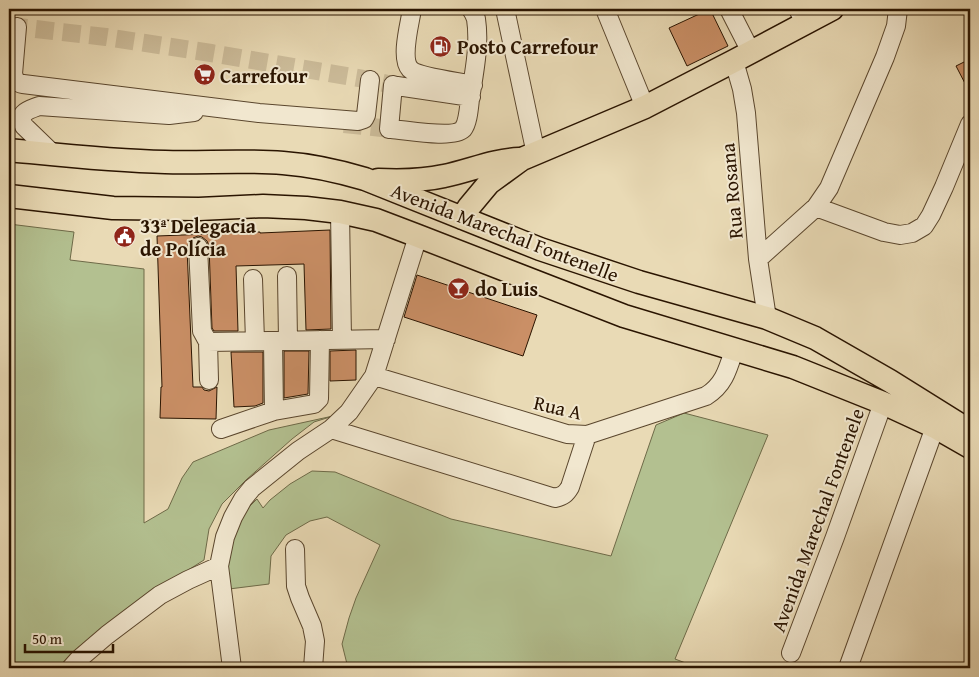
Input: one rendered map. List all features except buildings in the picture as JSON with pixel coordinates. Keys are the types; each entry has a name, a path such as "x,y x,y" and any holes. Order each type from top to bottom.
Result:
{"main road":[{"path":"376,220 421,225 452,223 466,212 489,183 529,156 645,107 743,56 802,16 832,9"},
{"name":"Avenida Marechal Fontenelle","path":"9,150 148,162 283,163 335,170 466,212 540,249 639,282 766,318 798,331 815,338 970,431"},
{"path":"365,179 395,181 443,177 494,162 529,156"},
{"path":"443,177 456,183 466,193 466,212"},
{"name":"Avenida Marechal Fontenelle","path":"9,196 113,208 199,209 263,206 306,208 340,212 376,220 624,316 772,360 821,377 935,427 970,447"},
{"path":"624,316 638,307 641,292 639,282"},
{"path":"772,360 771,352 778,340 798,331"}],"street":[{"path":"412,9 405,52 410,70 472,91"},
{"path":"470,9 476,16 477,33 472,91 468,118 463,128 446,135 390,129 395,85 472,91"},
{"path":"505,9 529,156"},
{"path":"605,9 645,107"},
{"name":"Rua Rosana","path":"729,9 743,56 742,90 748,130 758,259 766,318"},
{"path":"758,259 816,207 829,188 875,81 896,26 898,9"},
{"path":"17,27 13,74 18,84 259,113 358,121 364,119 366,115 370,80"},
{"path":"54,155 24,126 22,118 26,111 39,106 169,115 202,111 216,112"},
{"path":"816,207 884,232 900,236 912,233 924,226 931,215 970,124"},
{"path":"340,212 342,339"},
{"path":"232,668 219,566 225,537 233,517 252,488 298,451 331,429 349,412 374,376 418,236"},
{"path":"198,247 202,331 208,342 209,380"},
{"path":"274,411 287,276"},
{"path":"253,278 255,341"},
{"path":"208,342 386,339"},
{"path":"221,429 274,411 317,402 319,399 320,340"},
{"name":"Rua A","path":"374,376 567,434 587,435 706,396 715,391 725,378 734,350"},
{"name":"Avenida Marechal Fontenele","path":"791,653 883,403"},
{"path":"848,668 935,427"},
{"path":"331,429 555,498 567,493 587,435"},
{"path":"296,549 296,586 312,626 315,641 313,668"},
{"path":"71,668 107,635 160,595 219,566"}],"green space":[{"path":"9,224 74,232 70,260 144,269 144,523 168,509 182,478 193,462 269,430 333,416 314,422 292,439 222,504 209,529 204,560 155,591 94,638 60,668 9,668"},
{"path":"684,413 768,435 675,659 699,668 348,668 342,644 356,598 380,545 327,517 310,521 286,535 271,556 269,584 229,589 226,575 228,542 243,513 257,499 263,508 290,484 312,471 335,472 451,519 611,556 656,425"}],"tunnel":[{"path":"9,26 106,37 211,53 397,86"},
{"path":"344,124 391,129"}],"place":[{"name":"Posto Carrefour","path":"441,46"},
{"name":"Carrefour","path":"204,75"},
{"name":"33ª Delegacia de Polícia","path":"124,236"},
{"name":"do Luis","path":"459,288"}]}
